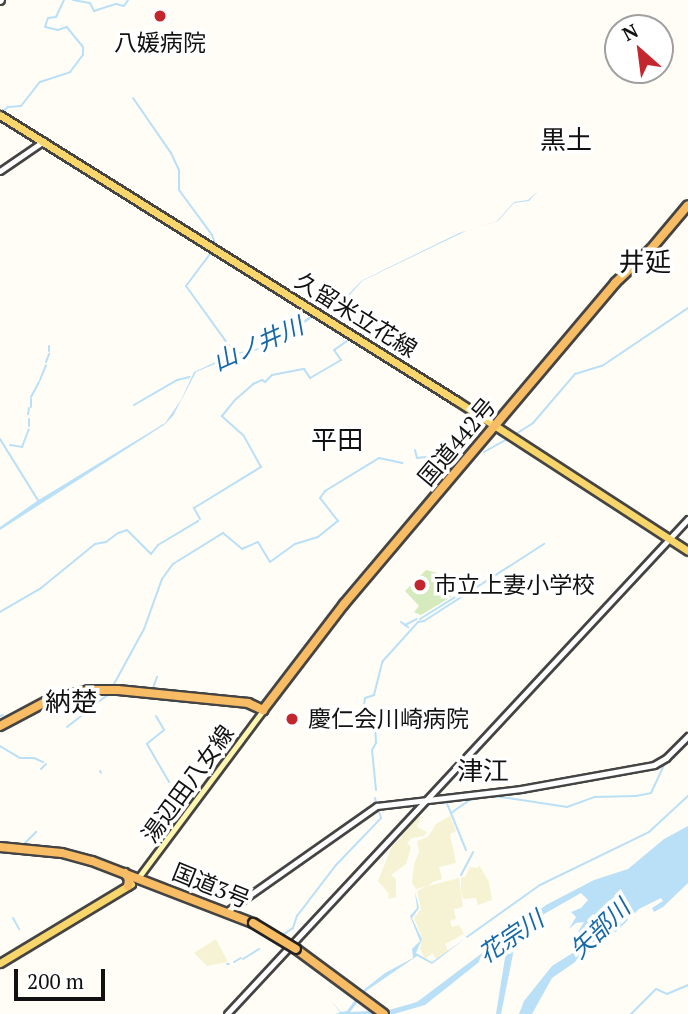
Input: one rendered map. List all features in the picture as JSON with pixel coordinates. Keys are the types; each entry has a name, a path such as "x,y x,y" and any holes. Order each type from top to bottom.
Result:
{"highway":[{"name":"国道442号","path":"263,710 320,633 615,282 651,249 688,205"},
{"path":"0,726 47,701 89,691 118,690 248,703 263,710"},
{"name":"国道3号","path":"0,846 62,853 150,882 253,923 296,949 382,1012"},
{"path":"148,868 146,876 150,882"},
{"path":"125,873 129,880 128,886"}],"main road":[{"name":"久留米立花線","path":"0,114 495,425 688,551"},
{"name":"湯辺田八女線","path":"138,878 263,710"},
{"path":"0,963 138,878"}],"street":[{"path":"0,171 45,141"},
{"path":"227,1014 688,519"},
{"path":"226,913 376,806 521,789 654,765 666,758 688,736"}],"shaded area":[{"path":"417,814 421,817 417,827 427,832 407,843 411,847 406,864 391,875 396,879 396,897 388,899 389,894 378,881 392,846 402,837 399,833"},
{"path":"450,816 456,831 450,834 456,863 439,867 442,879 416,889 412,883 414,864 419,852 417,841 428,837 436,824"},
{"path":"479,865 489,882 492,900 478,905 476,898 463,899 461,877 465,877 470,867 478,868"},
{"path":"459,878 463,907 454,909 456,919 450,921 452,927 459,925 464,934 445,944 448,951 436,959 432,953 425,959 420,949 422,937 414,918 421,909 417,891"},
{"path":"216,939 228,962 207,966 194,953"}],"green space":[{"path":"426,570 437,573 450,582 451,597 421,615 414,612 419,606 405,591"}],"water":[{"path":"538,191 529,201 514,203 498,221 478,227 497,221 514,202 528,200"},
{"path":"467,230 362,281 349,296 333,303 289,334 255,351 241,353 196,372 173,416 164,425 0,530 0,527 37,501 165,423 181,400 194,372 235,353 254,350 282,337 330,301 348,295 361,281"},
{"path":"688,826 688,883 654,912 652,908 663,901 661,898 639,909 616,932 612,931 606,942 599,940 591,951 552,978 532,1014 519,1014 524,1001 552,966 582,947 587,940 581,938 592,927 577,934 584,922 576,923 569,929 576,917 571,912 581,908 588,900 581,893 530,922 517,934 501,1014 496,1014 508,939 425,1005 394,1014 336,1014 340,1012 330,1000 341,1012 347,1011 361,992 385,973 413,958 412,949 420,941 410,916 417,908 415,892 419,908 412,918 422,939 416,953 432,962 466,938 432,964 417,956 366,991 350,1012 389,1010 417,1002 546,905 594,880 628,869 664,839"}],"waterway":[{"path":"2,112 8,107 21,106 40,82 70,72 83,55 83,47 67,27 58,30 45,27 48,18 56,17 64,0"},
{"path":"73,0 90,3 94,11 116,4 124,6 128,0"},
{"path":"133,98 171,153 179,170 179,190 212,235 216,246"},
{"name":"山ノ井川","path":"213,250 186,286 235,354"},
{"path":"514,435 533,423 575,374 602,366 688,308"},
{"path":"359,335 385,329"},
{"path":"200,519 194,508 261,467 244,436 222,416 236,399 253,384 262,380 265,382 272,375 304,369 310,378 341,360 334,350 350,339"},
{"path":"49,346 49,351"},
{"path":"46,362 49,354"},
{"path":"40,380 46,365"},
{"path":"134,405 177,380 190,377"},
{"path":"31,397 39,382"},
{"path":"31,399 31,407"},
{"path":"28,414 29,408"},
{"path":"29,419 29,426"},
{"path":"10,445 22,447 29,429"},
{"path":"484,452 509,438"},
{"path":"0,439 39,502"},
{"path":"415,450 417,458 426,457"},
{"path":"428,457 456,465"},
{"path":"114,684 144,629 162,579 173,564 223,533 242,549 258,542 270,562 295,544 318,537 338,521 320,498 325,491 379,458 402,463"},
{"path":"0,612 41,588 95,544 106,542 118,533 127,530 151,554 158,545 198,521"},
{"path":"376,790 372,750 376,743 375,725 364,705 365,698 374,695 382,662 418,622 424,621 544,544"},
{"path":"420,619 460,594"},
{"path":"405,625 417,619"},
{"path":"401,622 408,627"},
{"path":"153,688 157,677"},
{"path":"94,705 109,694"},
{"path":"67,727 93,707"},
{"path":"156,716 164,730 147,744 169,782"},
{"path":"0,746 20,758 34,758 43,762"},
{"path":"41,769 46,764"},
{"path":"467,801 486,796 567,807 594,797 636,796 651,793 664,765"},
{"name":"花宗川","path":"467,937 540,885 649,832 688,796"},
{"path":"280,937 293,928 297,916 336,865 381,818 375,798"},
{"path":"451,813 467,802 466,799"},
{"path":"446,801 466,850"},
{"path":"25,843 36,832"},
{"path":"461,875 473,852"},
{"path":"13,918 19,929"},
{"path":"243,959 259,949"},
{"path":"234,962 241,958"},
{"path":"631,1014 656,989 667,994 688,985"}],"place":[{"name":"八媛病院","path":"160,16"},
{"name":"市立上妻小学校","path":"420,585"},
{"name":"慶仁会川崎病院","path":"292,719"}],"district":[{"name":"黒土","path":"566,140"},
{"name":"井延","path":"645,262"},
{"name":"平田","path":"337,440"},
{"name":"納楚","path":"71,702"},
{"name":"津江","path":"483,771"}],"water label":[{"name":"矢部川","path":"600,929"}]}
